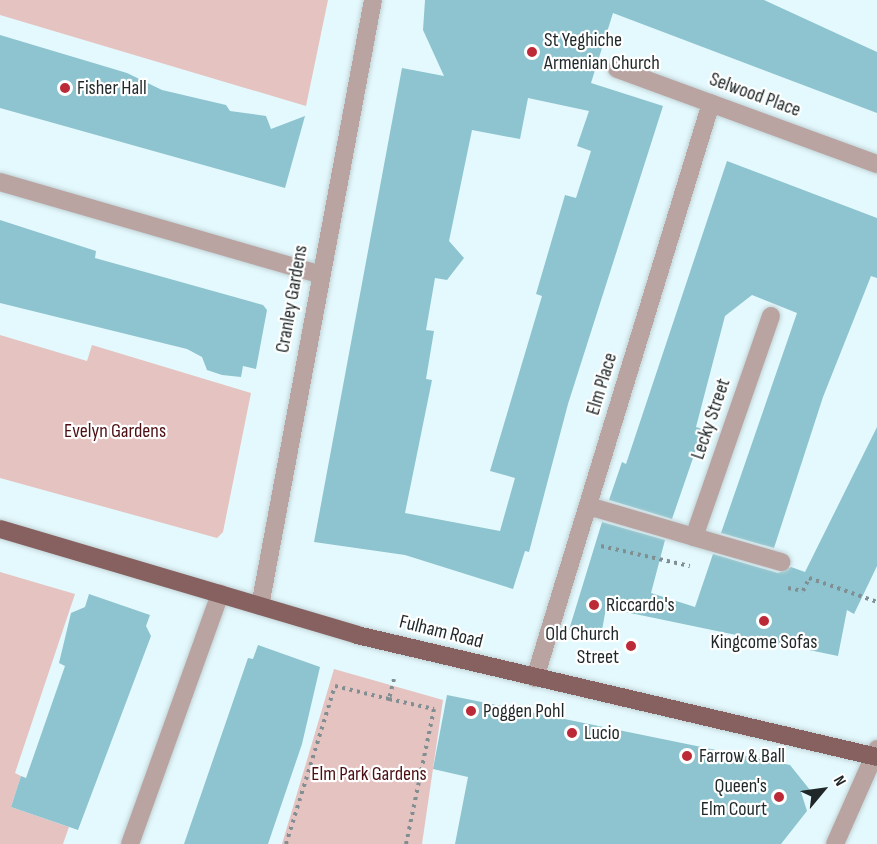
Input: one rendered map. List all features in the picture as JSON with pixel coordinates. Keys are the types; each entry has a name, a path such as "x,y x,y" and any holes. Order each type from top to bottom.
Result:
{"main road":[{"name":"Fulham Road","path":"0,529 260,606 535,678 876,754"}],"street":[{"name":"Cranley Gardens","path":"260,606 319,274 373,0"},
{"name":"Selwood Place","path":"617,69 877,164"},
{"name":"Elm Place","path":"535,678 711,104"},
{"path":"0,182 319,274"},
{"name":"Lecky Street","path":"694,537 771,316"},
{"path":"588,506 782,562"},
{"path":"130,844 220,594"},
{"path":"835,844 876,754"}],"path":[{"path":"803,591 809,578 877,602"},
{"path":"388,699 394,679"},
{"path":"286,844 335,686 434,709 406,844"}],"green space":[{"path":"0,0 328,0 306,106 0,15"},
{"name":"Evelyn Gardens","path":"0,335 87,361 92,345 251,393 223,532 217,538 0,478"},
{"path":"0,572 75,594 15,773 21,776 11,807 69,827 63,844 0,844"},
{"name":"Elm Park Gardens","path":"334,669 443,700 422,844 282,844"}],"building":[{"path":"425,0 764,0 877,52 877,113 613,13 591,83 663,106 568,404 529,552 525,551 513,589 405,555 314,542 402,68 444,76 423,30","holes":["528,98 589,111 577,146 591,151 576,198 565,195 536,294 542,296 490,471 515,478 500,531 405,513 432,380 426,379 434,331 426,330 435,278 447,280 464,258 449,241 472,130 520,139"]},
{"path":"0,35 127,73 162,90 226,105 230,111 266,116 271,129 305,116 285,188 0,108"},
{"path":"727,161 877,218 877,278 871,276 823,397 774,548 721,533 797,313 752,295 725,316 696,427 703,429 672,519 609,500 622,462 626,464"},
{"path":"0,220 96,251 95,258 263,305 267,310 256,369 243,366 241,377 222,375 207,370 202,357 187,349 0,303"},
{"path":"877,427 877,566 854,614 847,610 838,656 606,608 601,636 569,630 602,522 665,540 651,593 695,607 713,554 778,573 791,567 805,572"},
{"path":"89,594 150,615 146,626 151,636 78,830 11,807 21,776 26,778 65,666 59,663 71,613 85,607"},
{"path":"258,645 320,667 302,744 268,844 184,844 248,658 253,659"},
{"path":"447,695 790,765 810,790 801,792 807,811 781,844 455,844 468,777 433,769"}],"place":[{"name":"St Yeghiche Armenian Church","path":"532,52"},
{"name":"Fisher Hall","path":"65,88"},
{"name":"Riccardo's","path":"594,605"},
{"name":"Kingcome Sofas","path":"764,621"},
{"name":"Old Church Street","path":"631,646"},
{"name":"Poggen Pohl","path":"471,711"},
{"name":"Lucio","path":"572,733"},
{"name":"Farrow & Ball","path":"687,756"},
{"name":"Queen's Elm Court","path":"779,797"}]}
